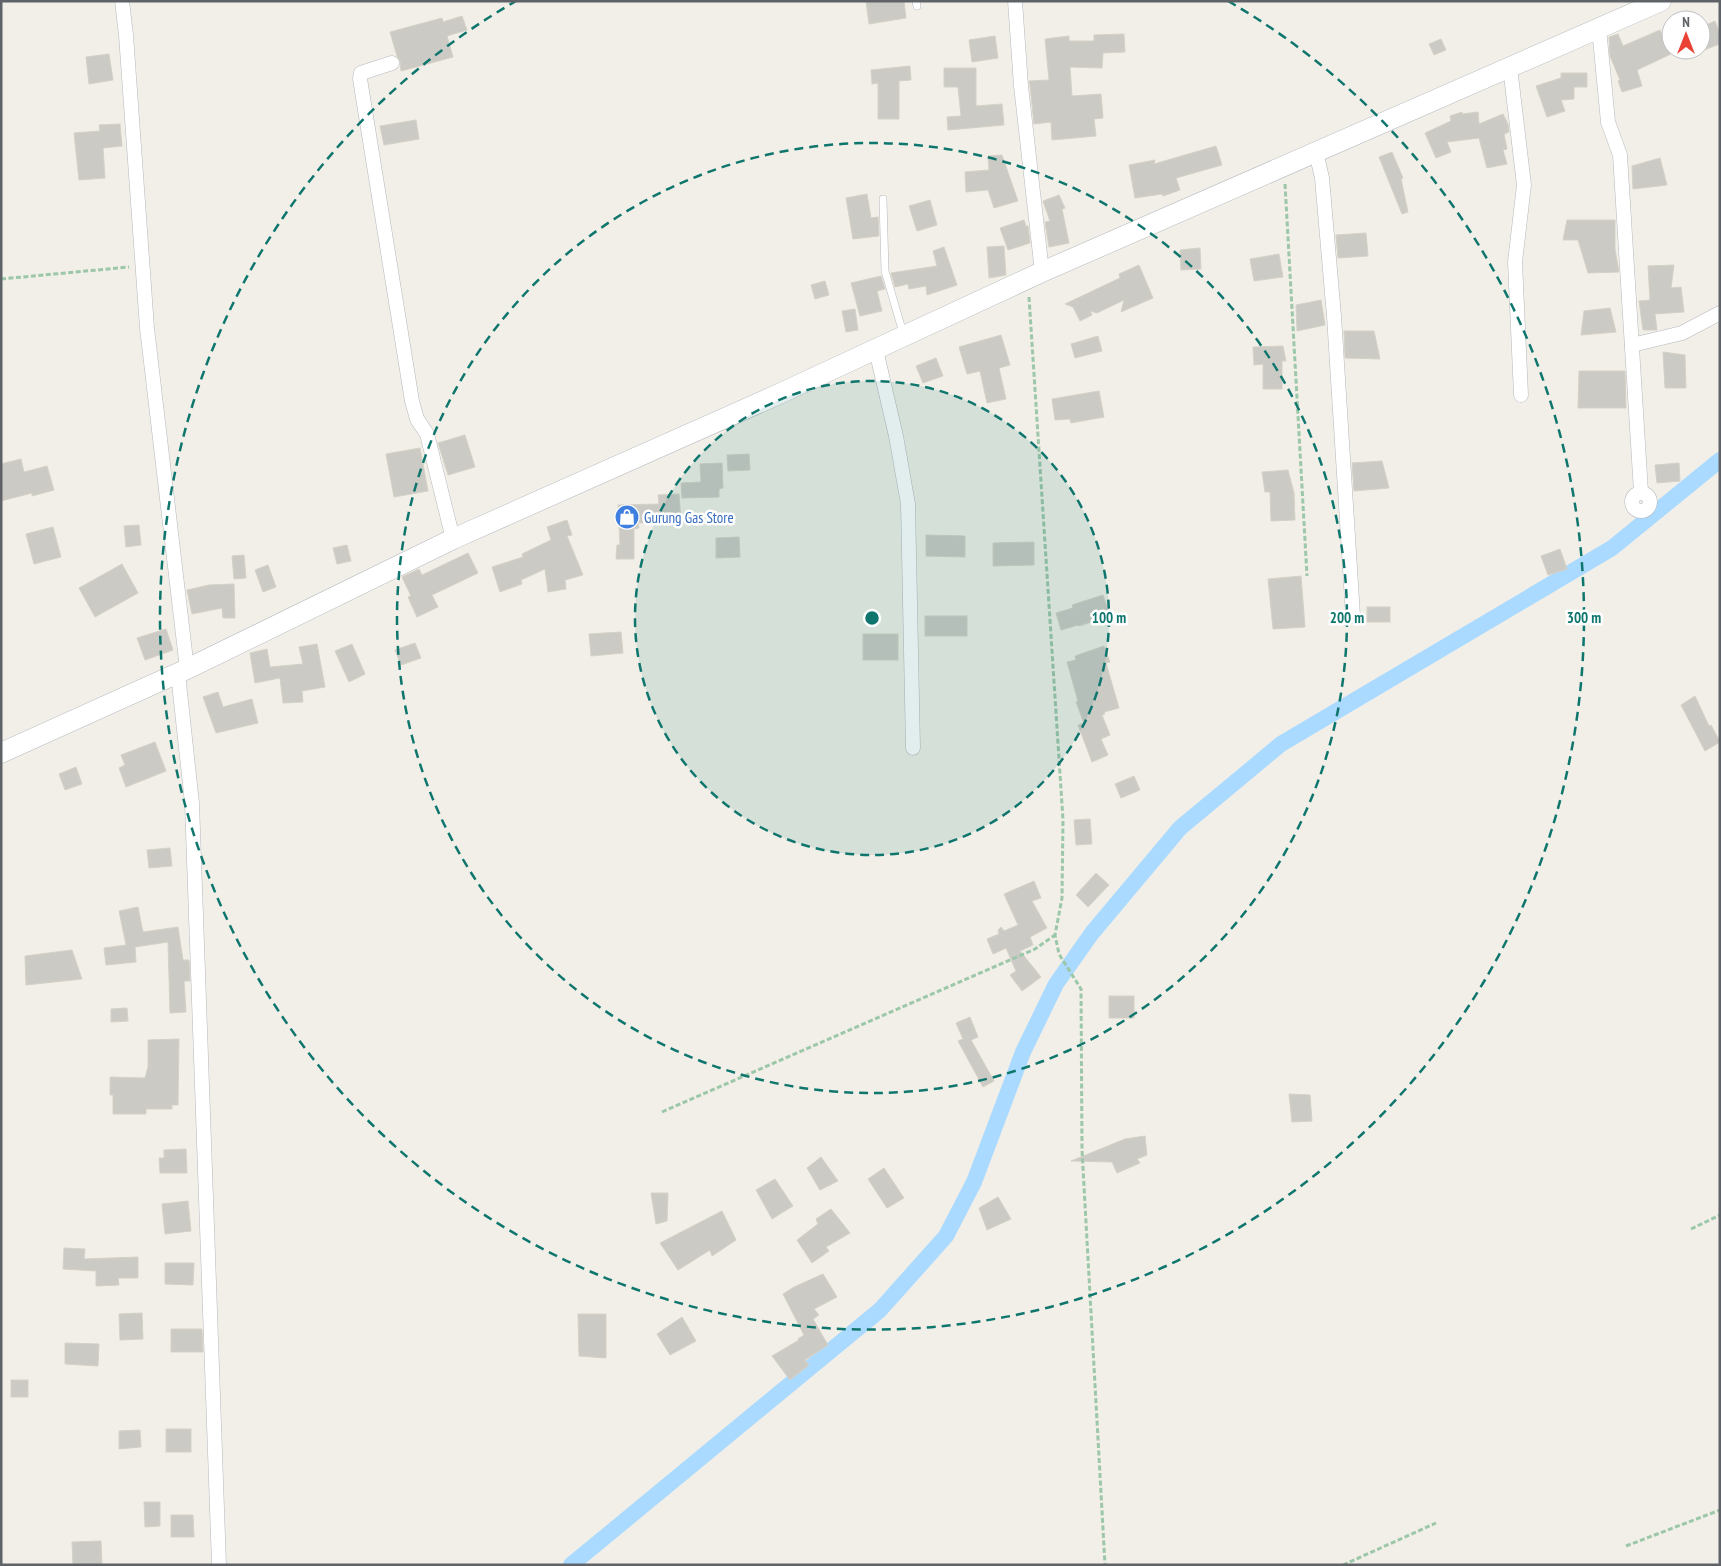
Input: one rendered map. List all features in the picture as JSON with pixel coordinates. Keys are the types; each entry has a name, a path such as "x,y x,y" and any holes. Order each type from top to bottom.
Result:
{"main road":[{"path":"1,753 182,672 453,539 779,394 1035,276 1660,1"}],"street":[{"path":"122,1 147,328 182,672 192,803 219,1565"},
{"path":"1015,1 1035,276"},
{"path":"1599,28 1608,122 1620,155 1640,492"},
{"path":"392,63 366,70 362,73 360,79 412,400 417,419 427,434 453,539"},
{"path":"1510,67 1524,185 1515,262 1521,395"},
{"path":"1316,152 1322,178 1334,316 1353,616"},
{"path":"1632,345 1682,333 1720,312"},
{"path":"876,350 896,436 908,504 913,748"}],"lane":[{"path":"883,199 885,271 904,336"}],"path":[{"path":"1284,166 1307,576"},
{"path":"1,279 142,266"},
{"path":"1035,276 1063,820 1062,898 1055,935 1059,954 1081,989 1082,1150 1105,1565"},
{"path":"662,1112 1035,949 1055,935"},
{"path":"1691,1229 1720,1216"},
{"path":"1626,1546 1720,1510"},
{"path":"1343,1565 1436,1523"}],"building":[{"path":"866,1 904,1 906,18 869,24"},
{"path":"462,16 467,30 447,36 453,57 401,71 400,61 390,32 442,18 443,22"},
{"path":"1715,21 1720,34 1720,44 1711,47 1711,23"},
{"path":"1660,30 1661,32 1661,59 1637,70 1642,86 1622,92 1618,81 1620,80 1610,56 1609,37 1618,34 1623,46"},
{"path":"1124,34 1125,52 1103,53 1102,68 1070,67 1072,96 1101,94 1103,118 1094,119 1096,136 1052,140 1051,122 1034,124 1029,81 1049,80 1045,39 1069,36 1069,41 1094,41 1094,35"},
{"path":"995,36 998,58 972,62 969,40"},
{"path":"1441,39 1446,50 1434,55 1429,44"},
{"path":"109,54 113,80 89,84 86,57"},
{"path":"910,66 911,80 899,81 899,119 878,119 878,83 872,84 871,70"},
{"path":"944,68 976,68 976,106 1002,104 1004,125 948,130 947,117 961,116 958,87 944,87"},
{"path":"1561,73 1587,73 1587,87 1574,87 1574,99 1561,100 1565,111 1547,117 1536,86 1561,78"},
{"path":"1462,112 1462,114 1478,112 1479,124 1503,114 1508,124 1509,132 1504,134 1507,149 1503,150 1507,164 1487,168 1479,138 1447,142 1451,152 1436,158 1425,133 1451,121 1450,116"},
{"path":"416,120 419,139 384,145 380,126"},
{"path":"120,124 122,146 103,148 105,178 79,180 74,133 100,131 99,125"},
{"path":"1216,146 1222,165 1176,178 1180,190 1163,196 1162,194 1135,198 1129,165 1155,160 1154,164"},
{"path":"1392,152 1403,178 1401,179 1408,212 1402,214 1379,157"},
{"path":"1002,155 1018,201 994,208 988,190 966,192 965,172 989,170 988,156"},
{"path":"1660,158 1667,185 1633,189 1632,166"},
{"path":"867,194 871,218 878,217 879,236 853,239 846,198"},
{"path":"1059,195 1065,208 1062,209 1069,243 1049,247 1045,222 1050,221 1043,201"},
{"path":"930,200 937,225 917,231 909,206"},
{"path":"1024,220 1026,226 1028,226 1030,243 1008,250 1000,228"},
{"path":"1567,220 1615,220 1615,249 1619,272 1588,273 1578,240 1563,240"},
{"path":"1366,233 1368,256 1338,258 1336,235"},
{"path":"1004,246 1006,275 989,278 987,247"},
{"path":"944,247 957,285 927,295 926,286 909,289 908,284 895,287 891,273 937,266 933,251"},
{"path":"1200,248 1201,269 1181,270 1180,250"},
{"path":"1279,254 1283,277 1254,281 1250,259"},
{"path":"1139,265 1153,298 1121,312 1124,300 1097,313 1090,311 1092,315 1080,321 1073,307 1065,304 1120,278 1119,274"},
{"path":"1674,265 1671,288 1681,287 1684,312 1655,314 1657,330 1643,330 1639,301 1650,300 1648,266"},
{"path":"881,276 885,289 877,291 882,311 860,316 851,283"},
{"path":"825,281 829,295 815,299 811,285"},
{"path":"1321,300 1325,325 1297,331 1296,305"},
{"path":"1610,308 1616,332 1581,335 1584,311"},
{"path":"855,309 858,330 846,332 842,311"},
{"path":"1344,331 1374,331 1380,359 1345,358"},
{"path":"1001,335 1010,365 999,368 1006,399 987,403 980,371 967,374 959,347"},
{"path":"1098,336 1102,351 1075,358 1071,344"},
{"path":"1283,346 1286,361 1282,361 1282,389 1263,389 1263,364 1254,365 1253,347"},
{"path":"1663,352 1685,355 1686,388 1665,388"},
{"path":"936,358 943,376 923,383 916,366"},
{"path":"1579,371 1625,371 1626,408 1578,408"},
{"path":"1099,391 1104,417 1071,423 1070,419 1055,420 1052,399"},
{"path":"465,435 475,467 448,475 438,443"},
{"path":"420,448 428,491 394,497 386,454"},
{"path":"749,454 750,470 728,471 727,455"},
{"path":"21,459 24,472 47,466 54,490 32,496 32,493 1,501 1,464"},
{"path":"1382,461 1389,488 1354,491 1352,463"},
{"path":"722,463 723,488 719,489 719,497 682,498 681,483 701,482 700,464"},
{"path":"1679,463 1680,481 1657,483 1655,465"},
{"path":"1288,470 1294,493 1295,520 1271,521 1270,492 1265,492 1262,472"},
{"path":"679,494 681,522 638,523 639,528 634,529 634,559 616,559 617,545 620,545 618,505 659,504 658,495"},
{"path":"567,520 572,535 567,536 583,575 565,580 566,589 548,592 545,569 521,580 522,584 500,592 492,567 523,557 522,554 551,540 547,527"},
{"path":"139,525 141,545 126,547 124,526"},
{"path":"53,527 61,557 34,564 26,534"},
{"path":"926,535 965,536 965,557 926,556"},
{"path":"739,537 740,557 716,558 716,538"},
{"path":"1034,542 1034,565 993,566 993,543"},
{"path":"347,545 351,561 337,564 333,548"},
{"path":"1560,549 1567,569 1548,575 1541,556"},
{"path":"468,553 478,573 432,595 438,607 417,617 408,597 411,596 402,577 419,569 422,575"},
{"path":"244,555 246,578 234,579 232,556"},
{"path":"122,564 138,593 95,617 79,588"},
{"path":"268,565 276,587 263,592 255,570"},
{"path":"1301,576 1305,627 1273,629 1268,579"},
{"path":"234,584 235,618 223,618 222,608 192,614 187,590 209,585"},
{"path":"1103,595 1110,616 1061,630 1056,613 1073,608 1072,605"},
{"path":"1367,607 1390,607 1390,622 1367,622"},
{"path":"925,616 967,616 967,636 925,636"},
{"path":"166,629 173,650 145,660 137,638"},
{"path":"621,632 623,653 591,656 589,634"},
{"path":"863,634 898,634 898,660 863,660"},
{"path":"415,643 421,658 401,665 395,650"},
{"path":"317,644 325,687 302,691 303,702 283,703 280,678 255,683 250,653 267,649 270,667 303,664 299,647"},
{"path":"352,644 365,674 349,682 335,651"},
{"path":"1104,646 1110,662 1106,663 1119,708 1104,712 1105,714 1102,715 1110,735 1101,739 1108,755 1092,762 1078,725 1084,723 1076,702 1078,701 1067,662 1076,660 1075,656"},
{"path":"218,692 223,707 252,699 258,723 216,733 203,697"},
{"path":"1695,696 1709,726 1711,725 1720,742 1705,751 1681,705"},
{"path":"155,742 166,771 126,787 119,768 125,765 121,755"},
{"path":"76,767 82,784 65,790 59,774"},
{"path":"1134,776 1140,790 1121,798 1115,784"},
{"path":"1090,819 1092,844 1076,845 1074,820"},
{"path":"170,848 172,866 149,868 147,850"},
{"path":"1096,873 1109,885 1088,907 1076,895"},
{"path":"1034,881 1041,898 1032,901 1047,928 1030,937 1033,945 1020,951 1041,977 1022,991 1010,975 1016,971 1006,948 993,954 987,939 999,934 998,930 1001,927 1004,931 1018,925 1004,894"},
{"path":"138,907 143,932 178,927 183,960 189,960 190,981 184,981 186,1012 170,1013 168,942 135,947 136,962 106,965 104,948 126,945 119,911"},
{"path":"72,950 82,979 26,985 25,956"},
{"path":"1109,996 1134,996 1134,1018 1109,1018"},
{"path":"127,1008 128,1021 111,1022 111,1009"},
{"path":"970,1017 978,1037 971,1040 994,1081 983,1087 958,1041 963,1039 956,1023"},
{"path":"179,1039 178,1105 172,1105 172,1109 146,1109 146,1114 113,1114 113,1095 110,1095 110,1077 145,1078 148,1067 148,1040"},
{"path":"1289,1094 1310,1095 1312,1121 1292,1122"},
{"path":"1145,1136 1147,1155 1137,1159 1140,1163 1117,1173 1112,1162 1071,1161 1125,1139"},
{"path":"186,1149 187,1173 160,1173 159,1158 164,1158 164,1150"},
{"path":"821,1157 838,1181 820,1190 807,1168"},
{"path":"884,1168 904,1198 887,1208 868,1179"},
{"path":"775,1179 793,1206 772,1219 756,1190"},
{"path":"651,1193 668,1193 667,1221 656,1224"},
{"path":"998,1197 1011,1219 987,1230 979,1208"},
{"path":"188,1201 191,1231 165,1234 162,1204"},
{"path":"831,1209 850,1233 826,1247 829,1251 812,1263 797,1240 818,1224 816,1219"},
{"path":"722,1211 736,1240 712,1256 710,1250 678,1270 660,1243"},
{"path":"64,1248 85,1249 84,1259 138,1257 138,1278 118,1278 119,1285 96,1286 96,1271 63,1269"},
{"path":"165,1263 194,1263 193,1285 165,1284"},
{"path":"823,1274 837,1297 814,1309 819,1315 813,1319 828,1345 805,1360 809,1365 790,1380 772,1356 804,1335 783,1294"},
{"path":"142,1313 143,1339 120,1340 119,1314"},
{"path":"578,1314 606,1314 606,1358 579,1356"},
{"path":"682,1317 696,1341 670,1355 657,1334"},
{"path":"171,1329 202,1329 203,1352 171,1352"},
{"path":"65,1343 99,1344 98,1366 65,1364"},
{"path":"11,1380 28,1380 28,1397 11,1397"},
{"path":"166,1429 191,1429 191,1452 166,1452"},
{"path":"140,1430 141,1447 119,1449 119,1431"},
{"path":"144,1502 160,1502 160,1526 145,1527"},
{"path":"171,1515 193,1515 194,1537 171,1537"},
{"path":"101,1541 102,1565 73,1565 72,1542"}],"waterway":[{"path":"571,1565 880,1310 946,1236 974,1182 1023,1052 1056,984 1092,933 1180,828 1281,744 1612,548 1720,460"}],"place":[{"name":"Gurung Gas Store","path":"627,517"}]}
